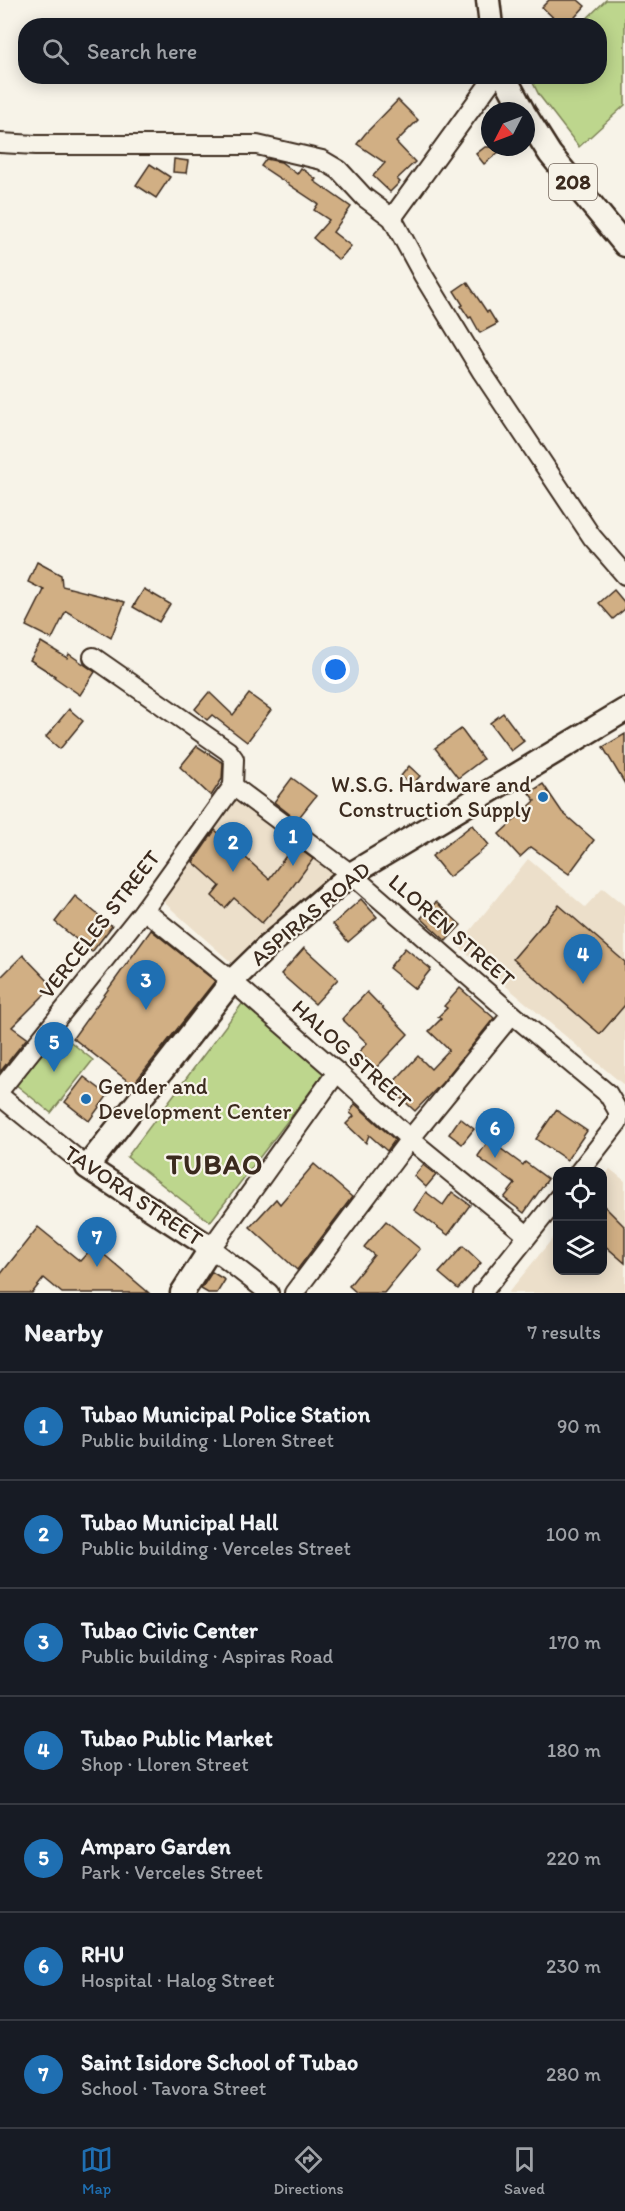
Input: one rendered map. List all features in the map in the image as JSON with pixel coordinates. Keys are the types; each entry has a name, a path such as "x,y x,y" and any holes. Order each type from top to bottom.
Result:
{"main road":[{"path":"488,0 490,18"},
{"path":"508,84 518,102"},
{"name":"208","path":"535,130 550,153 625,245"},
{"name":"ASPIRAS ROAD","path":"87,1167 232,981 351,873 625,710"},
{"name":"TAVORA STREET","path":"87,1167 211,1248"},
{"path":"182,1293 211,1248"}],"street":[{"path":"392,218 489,84"},
{"path":"0,142 36,145 257,145 322,160 339,170 364,197 392,218 423,275 482,372 592,537 625,576"},
{"path":"93,657 228,751 234,759 233,786"},
{"name":"LLOREN STREET","path":"233,786 351,873 512,1014 608,1094 618,1111 618,1122 583,1167"},
{"name":"VERCELES STREET","path":"0,1090 144,910 233,786"},
{"name":"HALOG STREET","path":"144,910 232,981 410,1139 527,1235"},
{"path":"294,1293 410,1139 512,1014"},
{"path":"211,1248 337,1072"},
{"name":"TAVORA STREET","path":"0,1095 87,1167"},
{"path":"482,1293 553,1204"},
{"name":"TAVORA STREET","path":"211,1248 269,1293"}],"shaded area":[{"path":"235,793 335,871 232,963 159,898"},
{"path":"528,859 585,907 603,888 625,906 625,1086 458,946"},
{"path":"610,1169 625,1181 625,1293 508,1293 553,1238 553,1275 607,1275 607,1173"}],"green space":[{"path":"606,0 625,0 625,105 579,147 539,95 534,84 607,84 607,18 587,18"},
{"path":"245,1000 329,1067 210,1222 127,1157"},
{"path":"57,1031 93,1060 51,1113 15,1084"}],"building":[{"path":"549,0 578,0 585,6 574,18 554,18 542,7"},
{"path":"398,100 418,120 396,142 415,162 397,179 400,182 390,192 373,176 385,163 357,144"},
{"path":"481,150 481,156 494,156 484,164 476,154"},
{"path":"174,159 188,161 186,173 173,172"},
{"path":"266,159 281,162 297,174 301,168 316,179 314,181 351,207 333,232 351,246 339,260 313,238 329,220 314,210 318,204 261,166"},
{"path":"150,164 170,177 156,198 136,185"},
{"path":"467,282 497,324 480,333 471,317 469,318 461,306 463,305 454,291"},
{"path":"37,562 61,575 62,586 125,602 111,638 66,611 52,639 26,626 44,590 28,582"},
{"path":"144,589 170,604 159,622 133,607"},
{"path":"614,590 625,603 625,609 613,619 599,603"},
{"path":"41,642 67,658 69,654 95,672 80,695 30,660"},
{"path":"209,692 233,715 249,694 271,710 247,742 212,715 207,720 195,709"},
{"path":"69,709 83,721 60,749 46,737"},
{"path":"503,713 524,741 511,751 490,723"},
{"path":"461,729 483,759 458,778 435,748"},
{"path":"625,734 625,784 603,747"},
{"path":"197,746 223,763 222,779 211,796 180,767"},
{"path":"409,766 420,776 412,785 401,776"},
{"path":"292,778 316,796 297,820 274,802"},
{"path":"543,784 562,812 594,840 569,874 531,847 520,857 499,834 535,801 529,793"},
{"path":"472,825 489,845 449,877 432,856"},
{"path":"215,830 269,879 294,845 313,859 262,923 234,898 225,908 212,896 220,886 193,862"},
{"path":"75,896 112,926 92,952 55,922"},
{"path":"361,899 377,917 348,942 333,924"},
{"path":"436,902 461,925 446,941 421,918"},
{"path":"559,905 625,962 625,1005 600,1034 513,959"},
{"path":"151,930 215,981 133,1085 73,1038"},
{"path":"304,948 338,979 315,1004 281,974"},
{"path":"405,948 431,969 415,989 389,968"},
{"path":"23,955 53,986 12,1027 27,1038 0,1072 0,978"},
{"path":"460,988 494,1018 442,1083 415,1111 389,1087 418,1056 431,1069 449,1050 429,1031 441,1019 438,1017 447,1008 444,1006"},
{"path":"367,992 408,1034 376,1068 359,1052 367,1043 342,1019"},
{"name":"Gender and Development Center","path":"84,1077 108,1095 89,1121 65,1102"},
{"path":"355,1104 395,1140 387,1151 369,1135 366,1143 346,1124 354,1116 350,1113"},
{"path":"556,1110 587,1131 567,1160 536,1139"},
{"path":"460,1118 474,1129 462,1144 449,1134"},
{"path":"489,1140 523,1165 525,1162 548,1179 524,1213 504,1198 515,1184 478,1156"},
{"path":"314,1164 352,1197 297,1270 250,1227 276,1199 280,1204"},
{"path":"423,1165 436,1175 426,1187 414,1176"},
{"path":"426,1192 443,1205 452,1192 470,1205 448,1235 414,1210"},
{"path":"607,1209 625,1227 625,1263 607,1247"},
{"path":"386,1221 420,1249 384,1293 357,1293 349,1286 374,1255 364,1247"},
{"path":"38,1227 80,1261 94,1246 149,1293 62,1293 44,1278 32,1293 0,1293 0,1275"},
{"path":"463,1246 481,1263 458,1289 439,1273"},
{"path":"212,1272 225,1280 217,1293 208,1293 201,1289"}],"place":[{"name":"W.S.G. Hardware and Construction Supply","path":"543,797"},
{"name":"Tubao Municipal Police Station","path":"293,866"},
{"name":"Tubao Municipal Hall","path":"233,872"},
{"name":"Tubao Public Market","path":"583,984"},
{"name":"Tubao Civic Center","path":"146,1010"},
{"name":"Amparo Garden","path":"54,1072"},
{"name":"Gender and Development Center","path":"86,1099"},
{"name":"RHU","path":"495,1158"},
{"name":"Saint Isidore School of Tubao","path":"97,1267"}],"district":[{"name":"TUBAO","path":"215,1164"}]}
